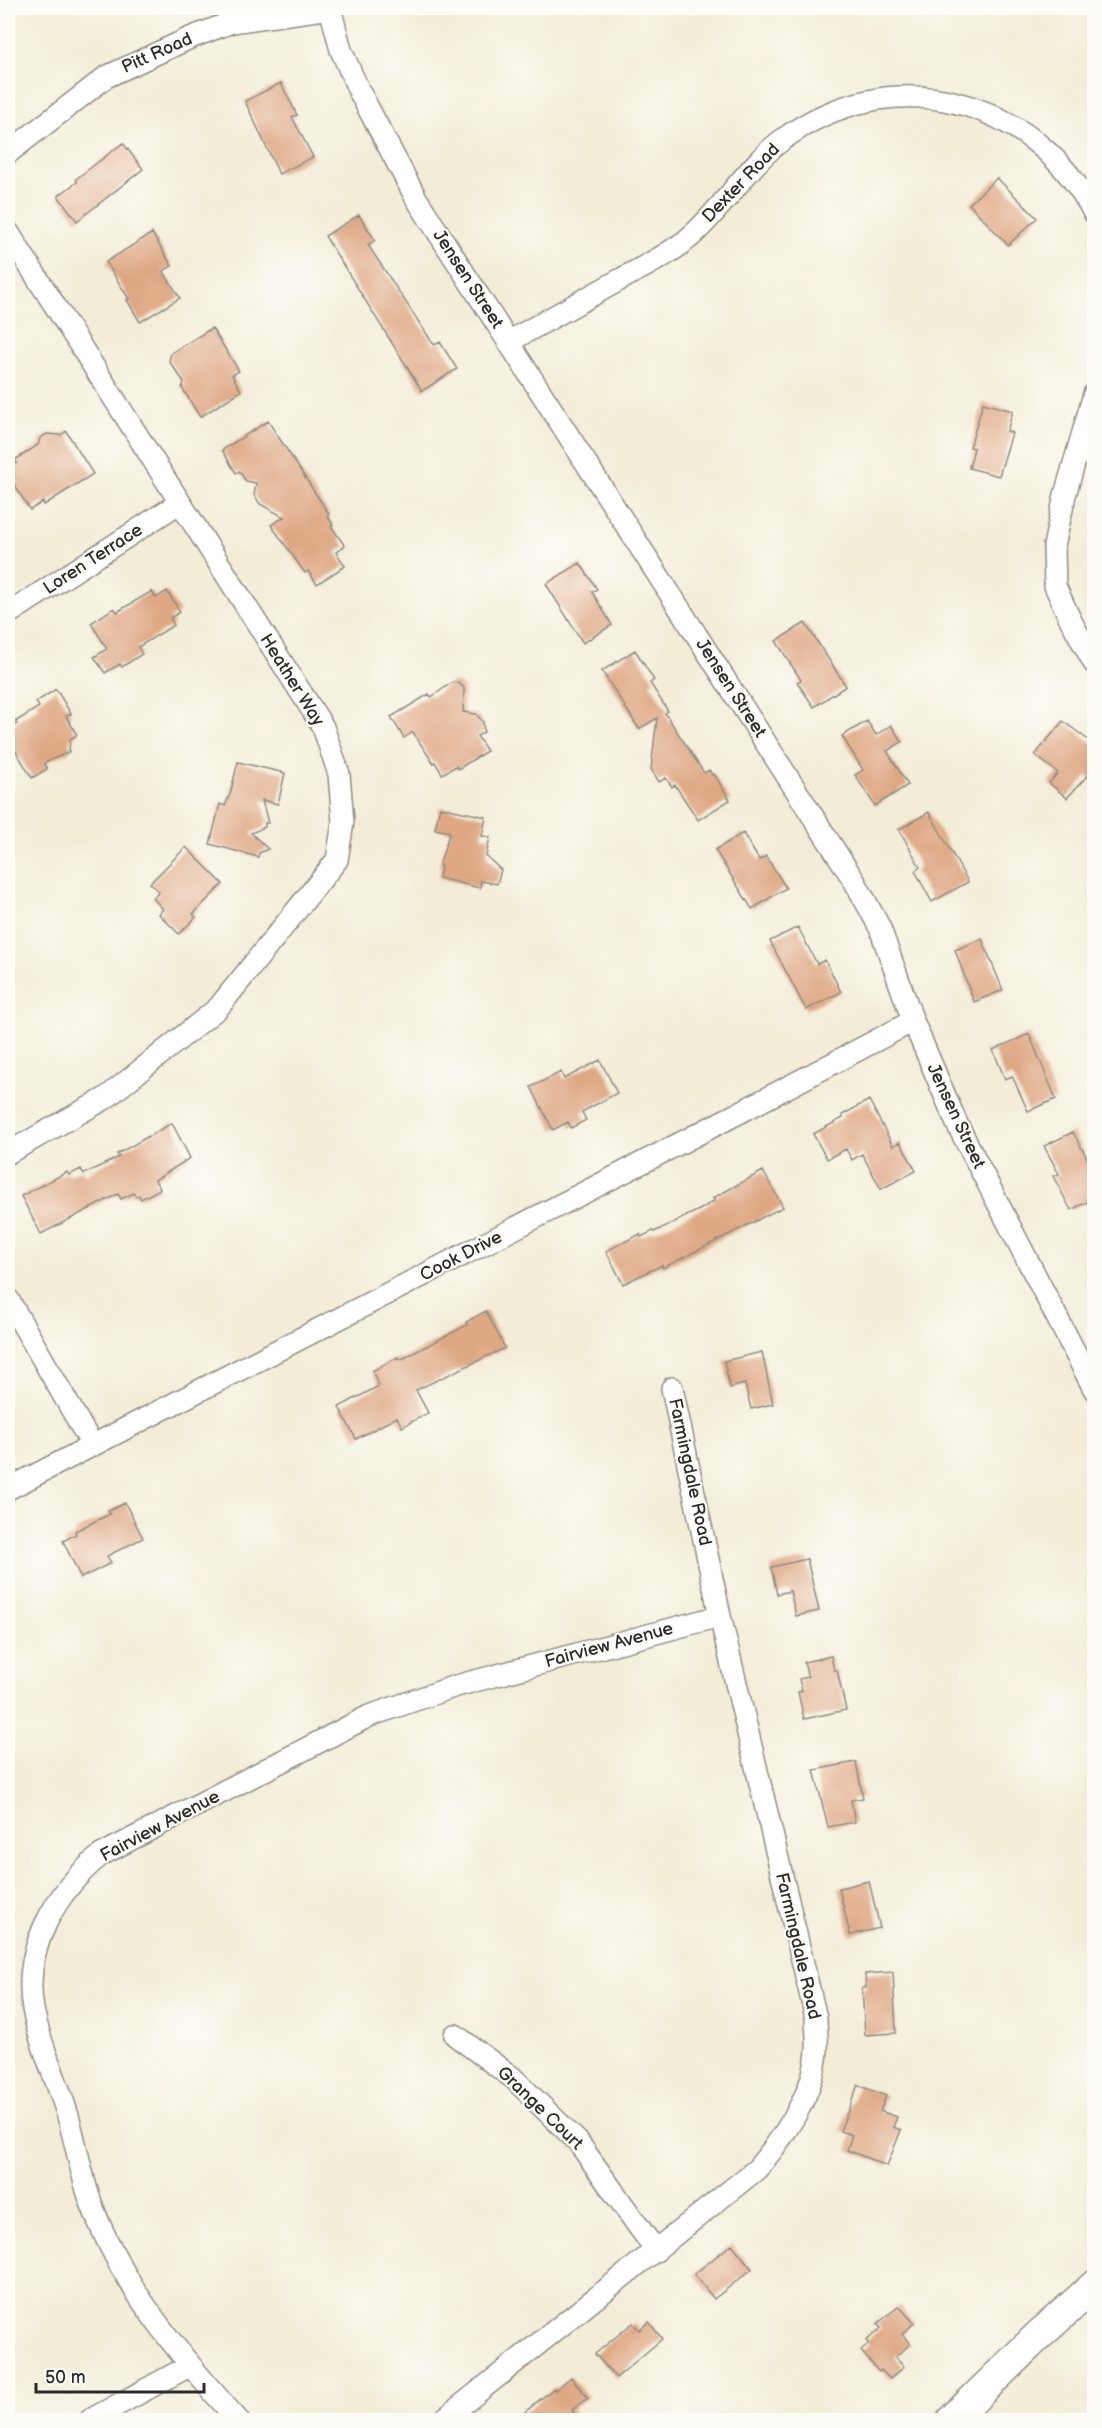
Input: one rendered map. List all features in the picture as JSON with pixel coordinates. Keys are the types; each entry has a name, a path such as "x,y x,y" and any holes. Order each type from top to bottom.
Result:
{"street":[{"name":"Pitt Road","path":"8,153 106,76 190,38 232,22 330,8"},
{"name":"Jensen Street","path":"330,8 340,50 385,143 416,198 855,882 880,928 913,1021 957,1124 1094,1388"},
{"name":"Dexter Road","path":"508,342 658,258 689,238 765,155 781,141 818,118 858,103 879,99 923,97 965,105 986,112 1024,132 1057,160 1084,194 1095,213"},
{"name":"Heather Way","path":"8,232 323,727 339,774 343,822 337,860 218,1008 106,1098 8,1153"},
{"path":"1095,394 1065,495 1054,546 1055,586 1070,619 1095,663"},
{"name":"Loren Terrace","path":"8,614 179,503"},
{"name":"Cook Drive","path":"8,1489 913,1021"},
{"path":"8,1299 92,1445"},
{"name":"Farmingdale Road","path":"443,2421 757,2169 775,2148 799,2108 818,2052 816,2018 720,1616 672,1388"},
{"name":"Fairview Avenue","path":"238,2421 189,2366 133,2288 109,2244 90,2199 68,2115 38,2029 30,1979 46,1923 65,1889 83,1869 101,1855 369,1716 456,1686 720,1616"},
{"name":"Grange Court","path":"455,2035 513,2078 578,2142 656,2251"},
{"path":"952,2421 1038,2336 1095,2286"},
{"path":"90,2421 189,2366"}],"building":[{"path":"281,83 297,115 292,117 313,157 279,174 245,101"},
{"path":"123,143 143,169 77,221 58,196 77,182 76,179"},
{"path":"997,178 1037,218 1008,245 969,204"},
{"path":"359,215 375,240 368,245 434,345 440,342 457,369 422,391 325,236"},
{"path":"152,233 172,266 163,271 180,298 140,322 106,262"},
{"path":"212,328 239,371 232,375 241,391 200,417 182,388 184,382 169,361 171,353"},
{"path":"983,403 1013,411 1007,431 1012,433 999,476 969,468 974,448 970,447"},
{"path":"268,421 329,514 327,515 333,525 331,526 345,546 336,552 345,566 317,584 308,571 305,573 271,525 284,517 260,504 254,495 256,483 246,481 239,471 236,473 222,450"},
{"path":"66,431 93,474 44,505 43,502 30,510 8,475 8,469 17,463 15,460 38,445 40,438 47,434 61,435"},
{"path":"580,563 597,589 592,592 612,625 583,643 546,584"},
{"path":"152,591 156,598 167,591 180,612 170,618 174,625 138,647 142,654 122,667 120,664 105,673 94,657 107,649 91,623 114,608 117,612"},
{"path":"805,623 846,686 814,707 797,682 801,680 776,641"},
{"path":"635,650 654,680 650,683 668,711 665,713 704,773 709,770 712,775 714,774 730,800 698,820 675,785 672,787 666,778 659,782 651,769 657,718 639,729 602,671"},
{"path":"453,682 459,683 464,688 463,712 476,714 483,722 484,732 477,736 487,751 458,769 456,766 442,774 413,732 404,738 391,717 429,694 431,697"},
{"path":"56,689 71,714 66,716 77,735 70,739 69,752 44,763 47,769 32,778 8,738 8,730 17,724 15,722 39,707 36,702"},
{"path":"867,721 876,735 891,725 902,742 887,751 908,785 875,806 855,775 863,770 842,736"},
{"path":"1063,721 1095,745 1095,782 1087,776 1067,798 1049,783 1058,773 1035,755"},
{"path":"238,762 285,773 278,804 262,800 268,823 265,823 265,827 251,833 268,849 259,853 258,857 210,844 220,804 225,806"},
{"path":"440,807 486,817 482,836 490,837 486,856 501,870 497,884 481,881 480,888 439,878 441,867 439,865 450,832 435,829"},
{"path":"929,812 968,882 932,902 915,871 920,867 899,829"},
{"path":"743,833 759,860 766,856 786,888 752,909 715,850"},
{"path":"186,847 223,884 193,914 196,917 179,934 159,914 163,909 153,898 159,892 150,883"},
{"path":"798,927 817,964 825,960 841,992 806,1010 770,941"},
{"path":"982,939 1003,990 974,1002 955,950"},
{"path":"1029,1034 1056,1099 1028,1111 1012,1076 1005,1079 993,1050"},
{"path":"600,1060 617,1093 582,1112 586,1120 571,1128 568,1122 553,1130 531,1087 561,1072 564,1079"},
{"path":"869,1100 893,1146 900,1142 916,1171 881,1189 862,1154 852,1160 846,1149 827,1159 813,1134 843,1118 842,1115"},
{"path":"172,1123 190,1158 155,1180 160,1189 141,1199 134,1193 121,1199 118,1194 41,1234 21,1196 67,1172 69,1175 81,1169 84,1174 119,1157 117,1154"},
{"path":"1073,1132 1095,1173 1095,1198 1071,1210 1053,1176 1059,1174 1044,1146"},
{"path":"763,1171 783,1207 663,1268 662,1265 623,1284 606,1251 640,1234 641,1237 654,1232 701,1209 715,1200 713,1198"},
{"path":"486,1311 505,1348 416,1390 428,1413 402,1427 397,1417 356,1439 339,1407 379,1386 372,1371 398,1357 400,1360 467,1325 466,1322"},
{"path":"762,1352 773,1404 751,1409 745,1384 730,1388 724,1361"},
{"path":"125,1503 143,1538 107,1556 111,1563 81,1578 63,1541 76,1534 75,1531 110,1514 108,1511"},
{"path":"807,1559 819,1611 796,1616 790,1591 777,1594 771,1567"},
{"path":"831,1656 834,1670 837,1670 846,1710 804,1719 798,1692 802,1691 799,1679 808,1677 804,1662"},
{"path":"856,1762 863,1798 851,1800 855,1822 828,1827 814,1770"},
{"path":"869,1881 880,1928 850,1935 839,1888"},
{"path":"893,1972 896,2033 865,2035 862,1988 866,1988 865,1974"},
{"path":"858,2085 886,2096 880,2111 897,2117 893,2127 901,2130 887,2166 847,2150 852,2135 840,2131"},
{"path":"732,2244 752,2269 714,2299 694,2274"},
{"path":"899,2306 914,2323 902,2334 910,2344 895,2357 904,2367 890,2379 881,2370 879,2372 861,2351 869,2344 866,2341 881,2328 877,2324"},
{"path":"649,2322 662,2339 616,2378 595,2354 633,2323 639,2330"},
{"path":"571,2377 588,2398 572,2410 574,2412 564,2421 514,2421 554,2388 555,2390"}]}
